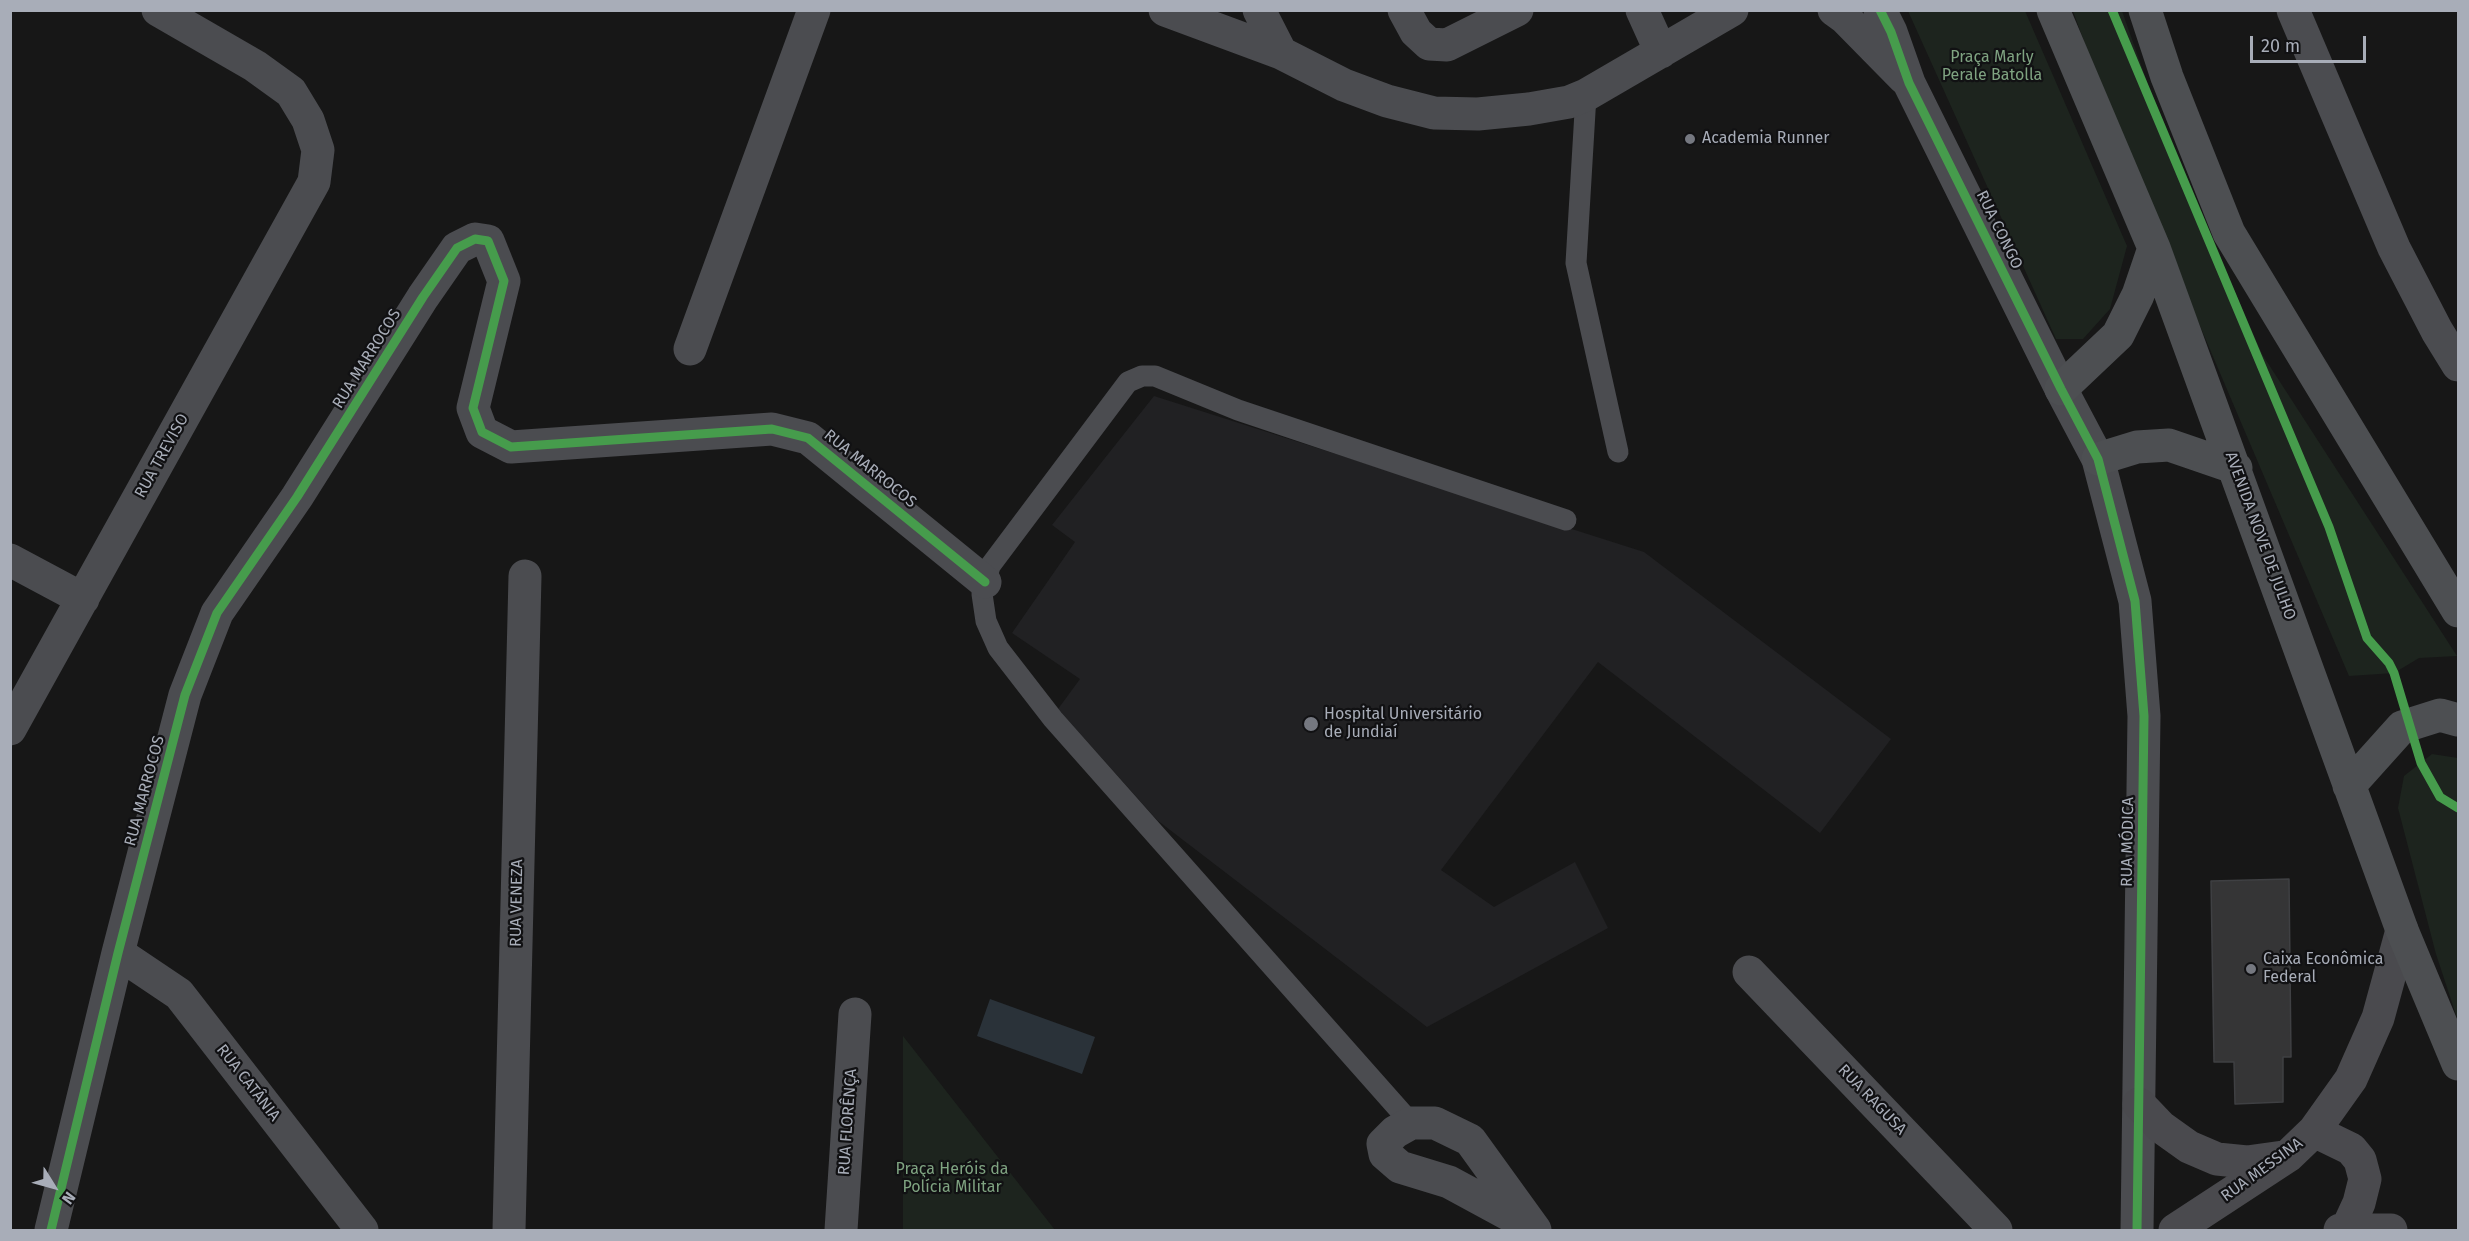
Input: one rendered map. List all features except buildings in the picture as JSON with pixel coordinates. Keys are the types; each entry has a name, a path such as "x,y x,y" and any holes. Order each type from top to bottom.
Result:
{"main road":[{"name":"AVENIDA NOVE DE JULHO","path":"2053,10 2154,248 2236,468 2402,930 2458,1064"},
{"path":"2145,10 2167,77 2229,233 2453,596"},
{"path":"2061,389 2118,335 2138,295 2154,248"},
{"path":"2098,459 2137,447 2169,445 2236,468"},
{"path":"2349,786 2402,727 2440,715 2458,720"},
{"name":"RUA MESSINA","path":"2175,1230 2288,1156 2314,1131 2351,1079 2378,1018 2402,930"},
{"path":"2139,1104 2161,1127 2189,1147 2217,1160 2247,1162 2288,1156"},
{"path":"2314,1131 2351,1149 2360,1160 2365,1179 2359,1203 2344,1230 2391,1230"}],"street":[{"name":"RUA TREVISO","path":"10,729 314,182 318,150 308,120 291,92 255,66 158,10"},
{"path":"690,349 814,10"},
{"path":"1165,10 1281,53 1344,85 1387,101 1434,113 1478,114 1529,110 1569,102 1586,95 1721,15"},
{"path":"1259,10 1281,53"},
{"path":"1404,10 1416,32 1429,44 1447,45 1517,10"},
{"path":"1642,10 1661,52"},
{"path":"1834,10 1845,18 1909,83"},
{"name":"RUA CONGO","path":"1880,10 1891,32 1909,83 2098,459"},
{"path":"2295,11 2394,248 2437,331 2458,365"},
{"name":"RUA MARROCOS","path":"51,1230 118,953 185,695 217,613 297,497 423,297 457,248 475,239 488,241 504,280 472,408 482,432 511,447 772,429 808,438 985,582"},
{"name":"RUA MÓDICA","path":"2098,459 2135,601 2144,716 2137,1230"},
{"path":"10,560 82,599"},
{"name":"RUA VENEZA","path":"509,1230 525,576"},
{"name":"RUA CATÂNIA","path":"118,953 179,994 362,1230"},
{"name":"RUA RAGUSA","path":"1749,972 1994,1230"},
{"name":"RUA FLORÊNÇA","path":"841,1230 855,1014"},
{"path":"1411,1123 1435,1123 1470,1140 1534,1229 1449,1182 1400,1167 1385,1154 1383,1144 1395,1132 1411,1123"}],"lane":[{"path":"1586,95 1576,263 1618,452"},
{"path":"1411,1123 1053,719 998,648 986,621 982,594 985,582 990,566 1128,382 1142,376 1155,376 1238,410 1566,520"}],"shaded area":[{"name":"Hospital Universitário de Jundiaí","path":"1154,396 1644,552 1891,739 1820,833 1598,662 1441,870 1494,907 1575,862 1608,928 1427,1027 1157,820 1058,709 1080,679 1012,633 1075,542 1052,525"},
{"path":"990,999 1095,1037 1082,1074 977,1036"}],"green space":[{"name":"Praça Marly Perale Batolla","path":"1908,11 2025,11 2127,246 2110,309 2083,339 2056,339"},
{"path":"2073,11 2122,11 2163,127 2262,354 2457,656 2419,658 2394,673 2349,676 2114,124"},
{"path":"2432,754 2458,758 2458,1021 2436,954 2398,808 2404,776"},
{"name":"Praça Heróis da Polícia Militar","path":"903,1036 1055,1230 903,1230"}],"cycle path":[{"path":"1880,10 1891,32 1909,83 2098,459 2135,601 2144,716 2137,1230"},
{"path":"2112,10 2329,527 2367,638 2389,663 2394,673 2421,763 2440,797 2458,808"},
{"path":"51,1230 118,953 185,695 217,613 297,497 423,297 457,248 475,239 488,241 504,281 473,408 482,432 511,447 772,429 808,438 985,582"}],"place":[{"name":"Academia Runner","path":"1690,139"},
{"name":"Hospital Universitário de Jundiaí","path":"1311,724"},
{"name":"Caixa Econômica Federal","path":"2251,969"}]}
